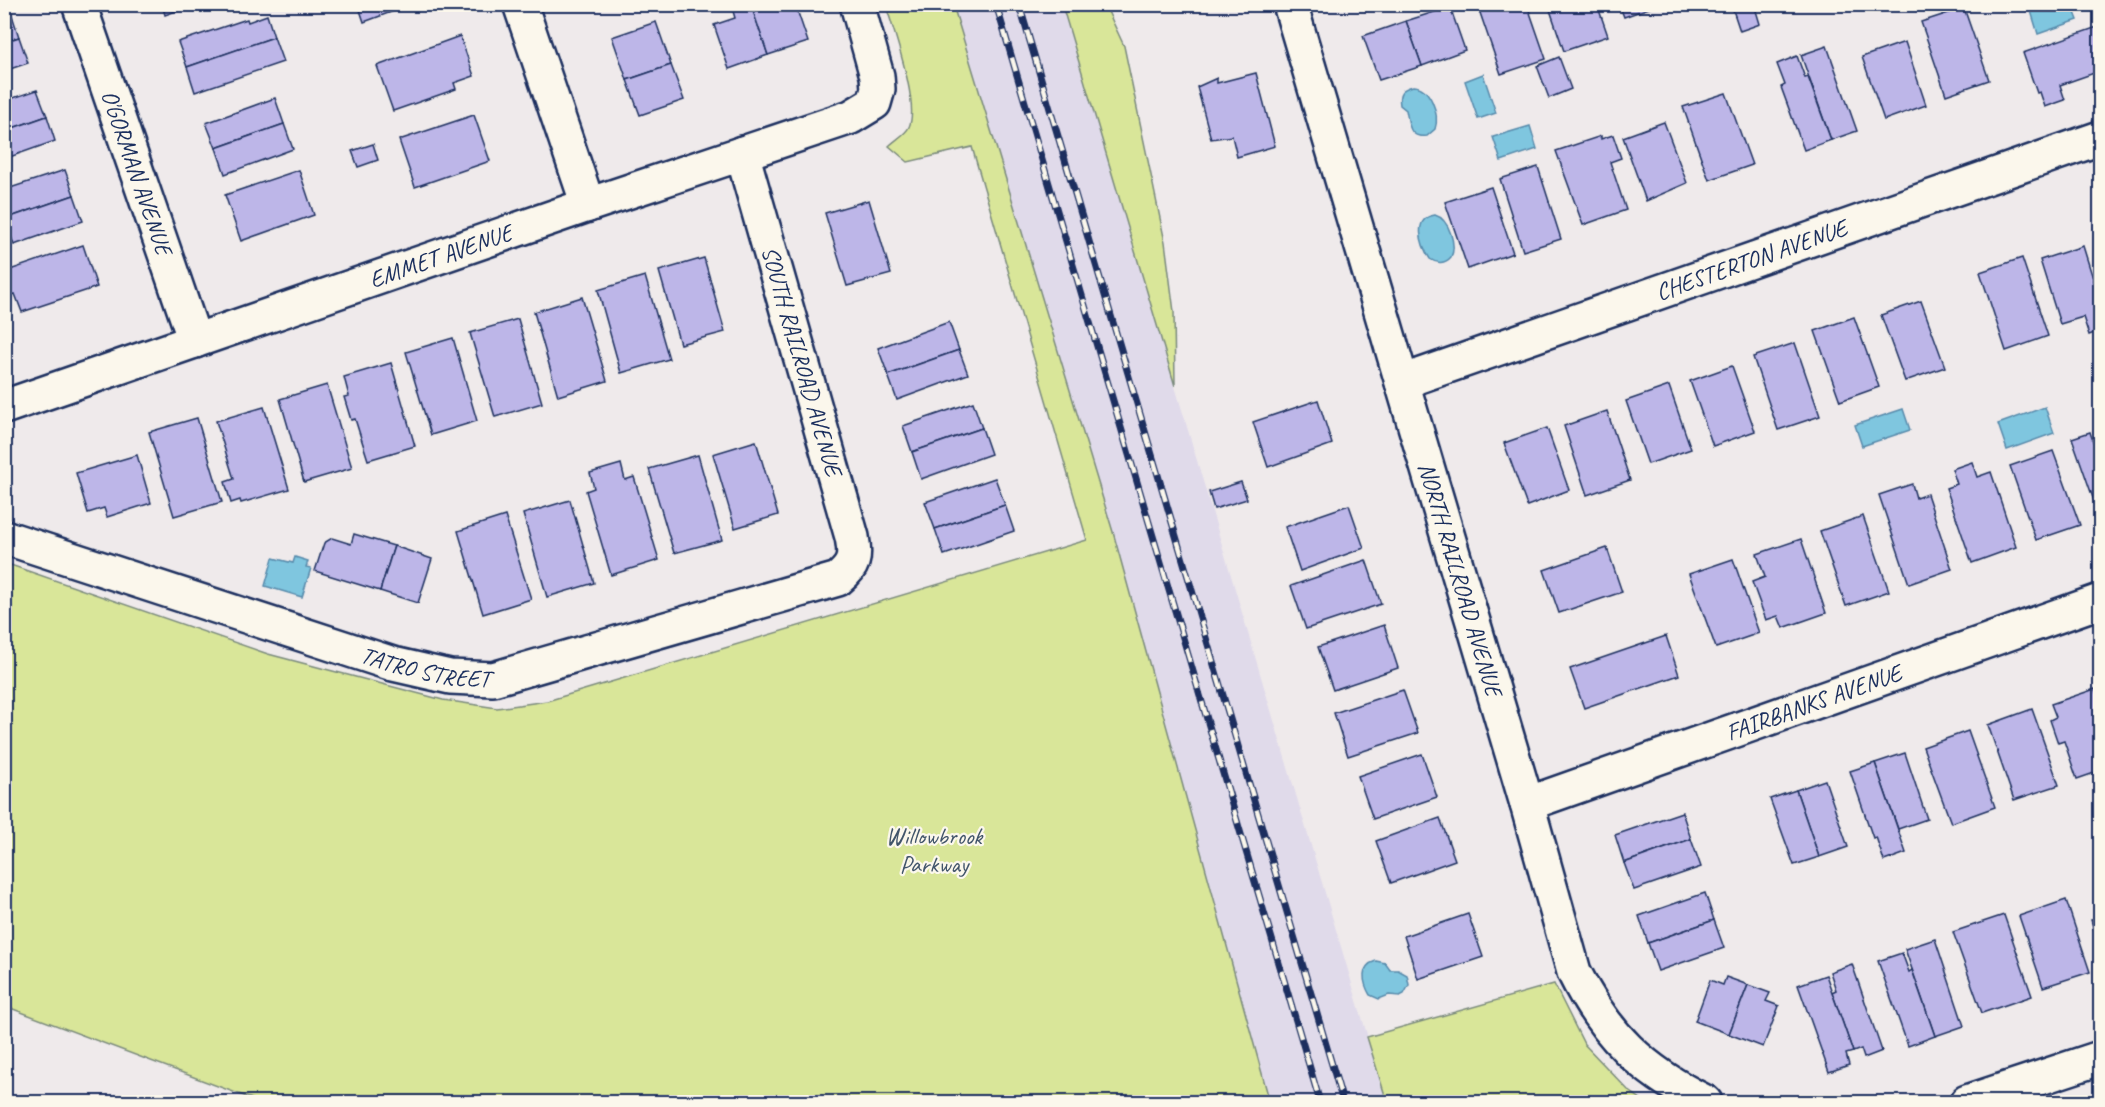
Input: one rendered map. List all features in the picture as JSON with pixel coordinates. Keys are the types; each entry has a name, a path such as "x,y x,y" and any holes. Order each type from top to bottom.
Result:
{"street":[{"name":"O'GORMAN AVENUE","path":"79,4 195,341"},
{"path":"520,4 588,205"},
{"name":"EMMET AVENUE","path":"4,408 588,205 851,117 874,103 878,89 877,76 857,4"},
{"name":"NORTH RAILROAD AVENUE","path":"1290,4 1527,804 1574,972 1602,1020 1633,1056 1676,1088 1705,1102"},
{"name":"CHESTERTON AVENUE","path":"1402,382 2100,138"},
{"name":"SOUTH RAILROAD AVENUE","path":"742,153 852,537 855,552 850,569"},
{"name":"TATRO STREET","path":"4,537 393,664 450,677 493,679 822,584 838,579 850,569"},
{"name":"FAIRBANKS AVENUE","path":"1527,804 2100,601"},
{"path":"1967,1102 2100,1058"}],"shaded area":[{"path":"953,5 1062,5 1387,1102 1274,1102 1269,1100 1113,532"}],"green space":[{"name":"Willowbrook Parkway","path":"886,5 953,5 1113,532 1269,1099 1274,1102 260,1102 5,1006 5,563 268,654 443,700 497,708 547,701 1087,540 972,147 908,162 889,146 908,130 911,102"},
{"path":"1062,5 1105,5 1124,46 1165,242 1174,312 1175,386"},
{"path":"1554,984 1584,1044 1628,1090 1645,1102 1387,1102 1367,1037"}],"water":[{"path":"2051,5 2072,5 2078,20 2038,34 2031,11"},
{"path":"1483,74 1496,113 1478,119 1465,81"},
{"path":"1413,86 1419,87 1429,96 1435,109 1435,129 1427,136 1413,133 1406,110 1400,105 1402,92"},
{"path":"1530,126 1537,149 1501,161 1493,137"},
{"path":"1435,215 1440,217 1448,227 1453,246 1451,257 1441,263 1430,259 1421,233 1423,221"},
{"path":"2045,407 2054,433 2007,450 1998,424"},
{"path":"1903,409 1910,430 1862,446 1855,425"},
{"path":"295,557 308,561 306,567 311,568 302,597 265,586 273,558 293,563"},
{"path":"1376,961 1385,963 1390,970 1398,970 1407,975 1409,985 1404,994 1389,995 1379,999 1370,995 1364,975 1367,967"}],"building":[{"path":"162,4 195,4 165,15"},
{"path":"358,4 413,4 364,22"},
{"path":"731,4 751,4 768,55 729,69 714,25 735,18"},
{"path":"774,4 795,4 808,42 768,55 753,11"},
{"path":"1477,4 1527,4 1546,59 1501,74"},
{"path":"1548,4 1597,4 1608,36 1564,51"},
{"path":"1619,4 1660,4 1624,17"},
{"path":"1731,4 1754,4 1760,24 1740,31"},
{"path":"1450,7 1465,50 1422,66 1406,21"},
{"path":"1964,8 1989,80 1946,95 1921,22"},
{"path":"11,12 19,37 4,42 4,14"},
{"path":"267,15 274,37 187,67 178,42 247,19 248,22"},
{"path":"1406,21 1422,66 1379,80 1363,36"},
{"path":"656,22 671,65 627,80 612,37"},
{"path":"2100,26 2100,71 2060,85 2065,100 2045,107 2040,92 2037,93 2023,53"},
{"path":"460,36 474,76 454,83 456,89 393,111 377,66"},
{"path":"19,37 28,63 4,71 4,42"},
{"path":"274,37 283,62 195,92 187,67"},
{"path":"1905,42 1926,105 1884,120 1862,57"},
{"path":"1827,46 1857,131 1831,140 1801,55"},
{"path":"1797,56 1805,78 1808,77 1831,140 1804,150 1781,87 1785,85 1777,64"},
{"path":"1559,57 1571,89 1549,98 1537,66"},
{"path":"671,65 684,100 640,115 627,80"},
{"path":"1256,73 1275,146 1237,157 1232,136 1211,139 1197,87 1217,78 1217,83"},
{"path":"37,90 47,116 4,131 4,101"},
{"path":"1726,93 1752,165 1709,180 1683,107"},
{"path":"275,98 284,124 216,148 206,123"},
{"path":"474,115 490,161 415,187 399,140"},
{"path":"47,116 55,141 4,159 4,131"},
{"path":"1664,122 1687,183 1646,201 1623,137"},
{"path":"284,124 293,149 225,174 216,148"},
{"path":"1613,135 1621,158 1610,162 1626,210 1583,225 1556,151 1601,136 1601,139"},
{"path":"373,144 378,160 358,167 352,151"},
{"path":"1538,167 1561,239 1523,251 1500,179"},
{"path":"65,170 74,195 5,219 4,190"},
{"path":"299,170 314,215 241,241 225,195"},
{"path":"1491,187 1513,253 1468,269 1445,202"},
{"path":"74,195 83,221 14,245 5,219"},
{"path":"869,200 891,274 847,286 825,213"},
{"path":"83,245 97,287 22,312 15,294 4,297 4,272"},
{"path":"2083,246 2100,301 2100,331 2089,335 2083,317 2060,324 2040,260"},
{"path":"704,258 725,332 680,344 659,271"},
{"path":"2022,258 2048,336 2006,351 1980,272"},
{"path":"645,276 669,359 621,373 598,290"},
{"path":"582,297 607,381 558,396 534,312"},
{"path":"1921,301 1945,367 1905,381 1881,315"},
{"path":"1854,317 1879,387 1840,401 1815,331"},
{"path":"518,319 542,403 495,417 470,333"},
{"path":"949,322 959,350 888,375 878,348"},
{"path":"453,338 477,421 431,435 406,352"},
{"path":"1795,343 1820,416 1778,430 1753,357"},
{"path":"959,350 968,374 897,400 888,375"},
{"path":"391,363 415,446 368,460 355,419 351,420 344,397 349,396 344,377"},
{"path":"1732,366 1755,431 1713,446 1690,381"},
{"path":"327,385 352,468 304,482 280,399"},
{"path":"1669,386 1691,449 1648,464 1626,401"},
{"path":"1318,400 1332,444 1268,467 1253,422"},
{"path":"973,402 982,428 912,452 903,426"},
{"path":"264,407 289,489 241,503 240,500 231,503 225,482 234,479 216,421"},
{"path":"1607,411 1630,480 1587,495 1564,426"},
{"path":"197,418 222,502 174,516 149,432"},
{"path":"982,428 991,454 921,479 912,452"},
{"path":"1547,428 1569,490 1527,506 1504,443"},
{"path":"2090,432 2095,447 2100,444 2100,518 2072,438"},
{"path":"756,441 778,515 735,528 713,454"},
{"path":"2053,451 2080,525 2036,540 2010,466"},
{"path":"137,455 151,503 107,517 104,508 88,513 76,473"},
{"path":"698,455 722,540 674,553 649,469"},
{"path":"1972,462 1977,477 1991,472 2016,547 1972,563 1946,488 1957,484 1952,469"},
{"path":"621,464 625,480 634,477 659,560 611,575 586,491 594,488 590,473"},
{"path":"995,478 1005,505 935,529 925,502"},
{"path":"1241,482 1247,499 1214,509 1209,492"},
{"path":"1912,484 1916,498 1927,494 1952,569 1909,584 1879,495"},
{"path":"570,500 594,583 547,597 523,514"},
{"path":"1005,505 1014,531 944,555 935,529"},
{"path":"1349,505 1364,548 1300,571 1285,527"},
{"path":"505,516 531,599 483,614 458,531"},
{"path":"1863,516 1889,591 1846,606 1820,531"},
{"path":"354,534 394,546 380,591 315,571 324,543 332,538 351,544"},
{"path":"1801,539 1826,613 1783,628 1778,616 1766,620 1752,582 1765,577 1757,554"},
{"path":"394,546 432,559 418,603 380,591"},
{"path":"1607,548 1622,592 1559,613 1544,570"},
{"path":"1733,559 1759,633 1716,648 1689,574"},
{"path":"1366,560 1381,604 1306,629 1291,586"},
{"path":"1384,625 1398,668 1333,690 1318,647"},
{"path":"1666,636 1679,675 1584,708 1570,669"},
{"path":"2095,689 2100,704 2100,771 2077,779 2064,741 2058,743 2050,720 2056,717 2051,704"},
{"path":"1403,690 1418,733 1348,756 1334,713"},
{"path":"2032,709 2059,785 2014,800 1988,725"},
{"path":"1968,731 1995,807 1951,823 1923,747"},
{"path":"1905,753 1927,819 1898,829 1875,763"},
{"path":"1422,754 1437,797 1373,819 1358,776"},
{"path":"1875,763 1906,853 1884,861 1876,837 1873,838 1850,771"},
{"path":"1825,780 1848,847 1819,857 1796,790"},
{"path":"1796,790 1819,857 1794,865 1770,799"},
{"path":"1682,812 1691,839 1624,863 1615,835"},
{"path":"1440,818 1455,860 1391,883 1376,841"},
{"path":"1691,839 1701,867 1634,890 1624,863"},
{"path":"1705,893 1714,920 1648,943 1639,916"},
{"path":"2066,900 2090,972 2043,987 2019,916"},
{"path":"1468,914 1483,957 1418,979 1404,936"},
{"path":"2004,915 2032,996 1982,1013 1953,932"},
{"path":"2100,917 2100,949 2091,920"},
{"path":"1714,920 1724,948 1658,971 1648,943"},
{"path":"1935,939 1964,1026 1935,1036 1905,949"},
{"path":"1902,953 1909,972 1912,970 1935,1036 1908,1046 1878,961"},
{"path":"1852,964 1882,1051 1864,1058 1861,1049 1853,1052 1832,992 1836,990 1830,972"},
{"path":"1826,975 1853,1052 1846,1054 1849,1065 1829,1072 1798,985"},
{"path":"1726,977 1748,985 1729,1034 1695,1021 1710,980 1723,985"},
{"path":"1748,985 1770,993 1766,1001 1779,1006 1763,1047 1729,1034"}],"railway":[{"path":"996,4 1320,1102"},
{"path":"1019,4 1343,1102"}]}
